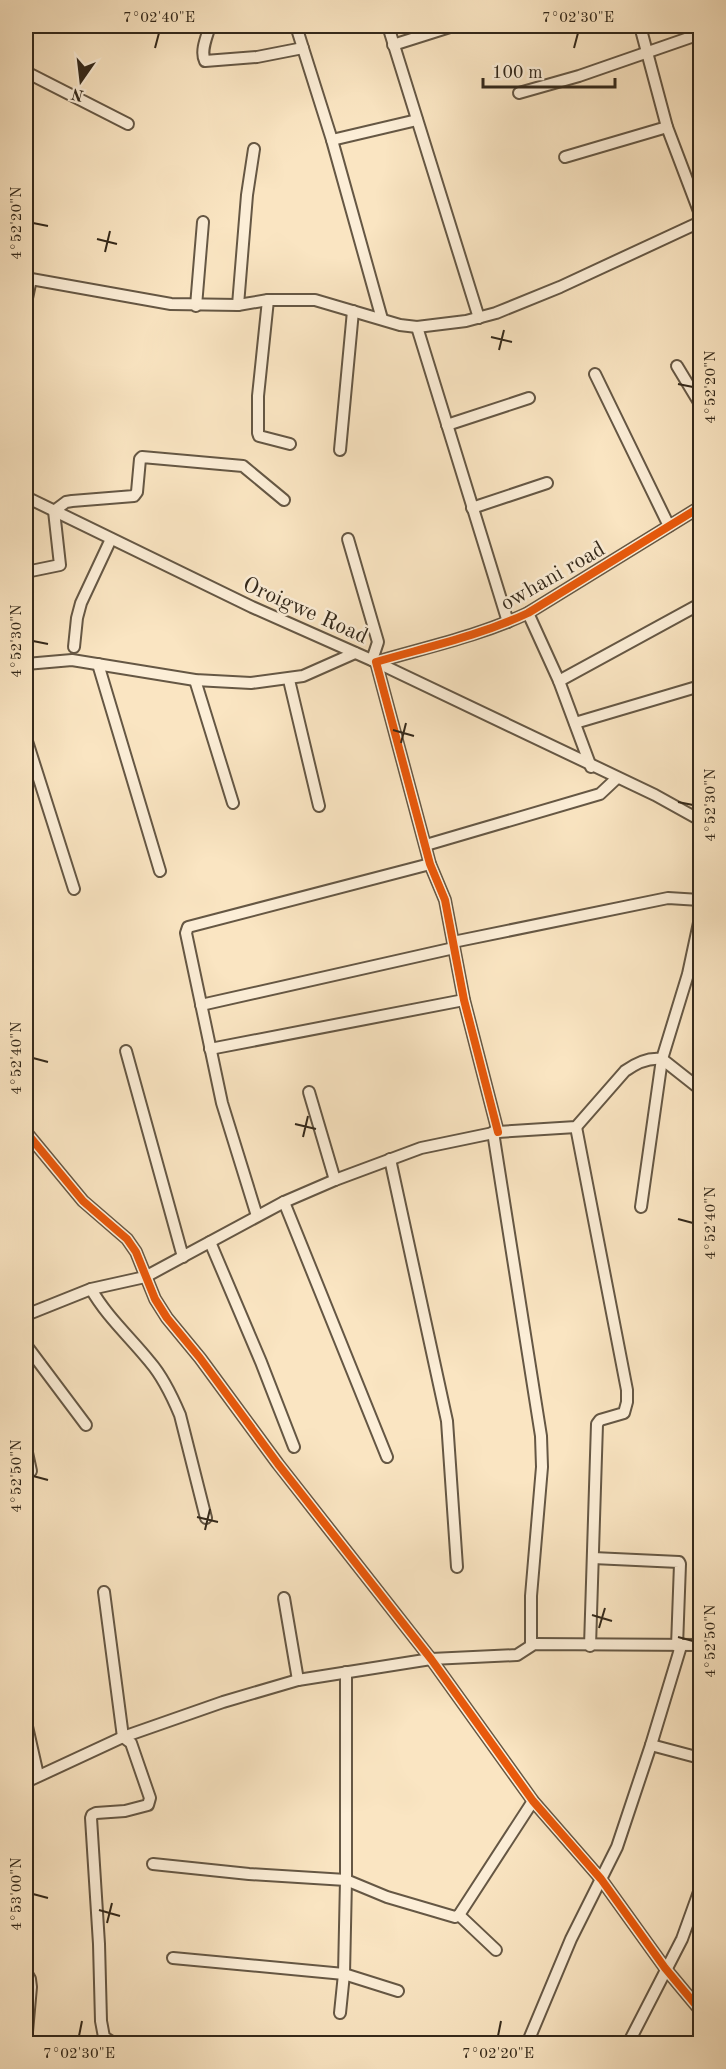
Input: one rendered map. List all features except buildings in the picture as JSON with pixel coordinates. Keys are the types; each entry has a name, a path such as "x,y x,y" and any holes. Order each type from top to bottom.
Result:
{"street":[{"path":"210,26 203,57 205,61 257,57 303,48"},
{"path":"296,26 332,140 382,319"},
{"path":"387,26 479,318"},
{"path":"393,45 453,26"},
{"path":"640,26 667,127 700,213"},
{"path":"519,93 579,76 700,34"},
{"path":"26,72 128,124"},
{"path":"332,140 417,120"},
{"path":"565,157 667,127"},
{"path":"238,305 247,195 254,148"},
{"path":"196,306 203,222"},
{"path":"26,303 28,278 171,304 196,306 238,305 268,300 315,300 417,327 479,318 560,287 700,222"},
{"path":"268,300 260,363 258,433 263,439 290,444"},
{"path":"340,450 354,311"},
{"path":"417,327 508,622"},
{"path":"677,366 700,404"},
{"path":"596,374 669,526"},
{"path":"447,425 529,398"},
{"path":"26,572 60,565 54,511 66,502 134,496 140,459 147,456 243,466 284,500"},
{"path":"472,508 547,483"},
{"name":"Oroigwe Road","path":"26,497 252,607 374,661 591,767 655,795 700,820"},
{"name":"owhani road","path":"374,661 462,638 528,613 700,507"},
{"path":"74,647 81,603 111,539"},
{"path":"348,539 378,642 374,661 430,864 445,900 464,1000 496,1132 541,1436 542,1467 531,1596 531,1645"},
{"path":"559,681 700,604"},
{"path":"528,613 559,681 591,767"},
{"path":"26,664 56,660 98,664 195,680 251,683 289,680 323,669 355,653"},
{"path":"98,664 160,870"},
{"path":"195,680 233,803"},
{"path":"289,680 319,806"},
{"path":"575,723 700,686"},
{"path":"26,738 74,889"},
{"path":"426,845 600,794 617,778"},
{"path":"257,1216 222,1103 186,933 188,927 430,864"},
{"path":"201,1005 454,945 668,898 700,900"},
{"path":"641,1207 662,1059 688,974 700,918"},
{"path":"210,1049 464,1000"},
{"path":"126,1051 183,1257"},
{"path":"26,1315 91,1289 145,1277 284,1202 390,1159 441,1142 496,1132 576,1127 625,1071 644,1060 662,1059 700,1089"},
{"path":"309,1092 335,1180"},
{"path":"576,1127 627,1390 624,1413 600,1420 597,1425 590,1646"},
{"path":"26,1132 84,1200 127,1239 141,1263 155,1299 167,1318 430,1659 533,1801 601,1879 665,1968 700,2010"},
{"path":"390,1159 447,1420 457,1567"},
{"path":"284,1202 387,1456"},
{"path":"210,1242 294,1447"},
{"path":"91,1289 101,1307 151,1363 175,1402 206,1518"},
{"path":"26,1345 86,1425"},
{"path":"26,1448 31,1471"},
{"path":"526,2043 571,1939 617,1847 651,1745 679,1646 679,1562 593,1558"},
{"path":"104,1592 123,1737 131,1743 150,1802 148,1805 125,1811 96,1813 91,1818 101,2021 104,2037 115,2043"},
{"path":"284,1598 298,1680"},
{"path":"26,1782 123,1737 223,1702 298,1680 430,1659 517,1655 531,1645 700,1645"},
{"path":"340,2013 344,1974 346,1880 346,1672"},
{"path":"26,1722 38,1775"},
{"path":"651,1745 700,1758"},
{"path":"153,1864 249,1874 346,1880 403,1902 452,1917 459,1915 533,1801"},
{"path":"628,2043 688,1924 700,1889"},
{"path":"459,1915 496,1950"},
{"path":"173,1959 344,1974 398,1991"},
{"path":"26,1972 31,1988 26,2043"}],"cycle path":[{"path":"498,1132 464,1000 445,900 430,864 376,662 472,635 528,613 700,507"},
{"path":"26,1132 83,1201 127,1239 136,1252 155,1299 167,1318 431,1659 533,1801 601,1879 665,1968 700,2010"}]}
